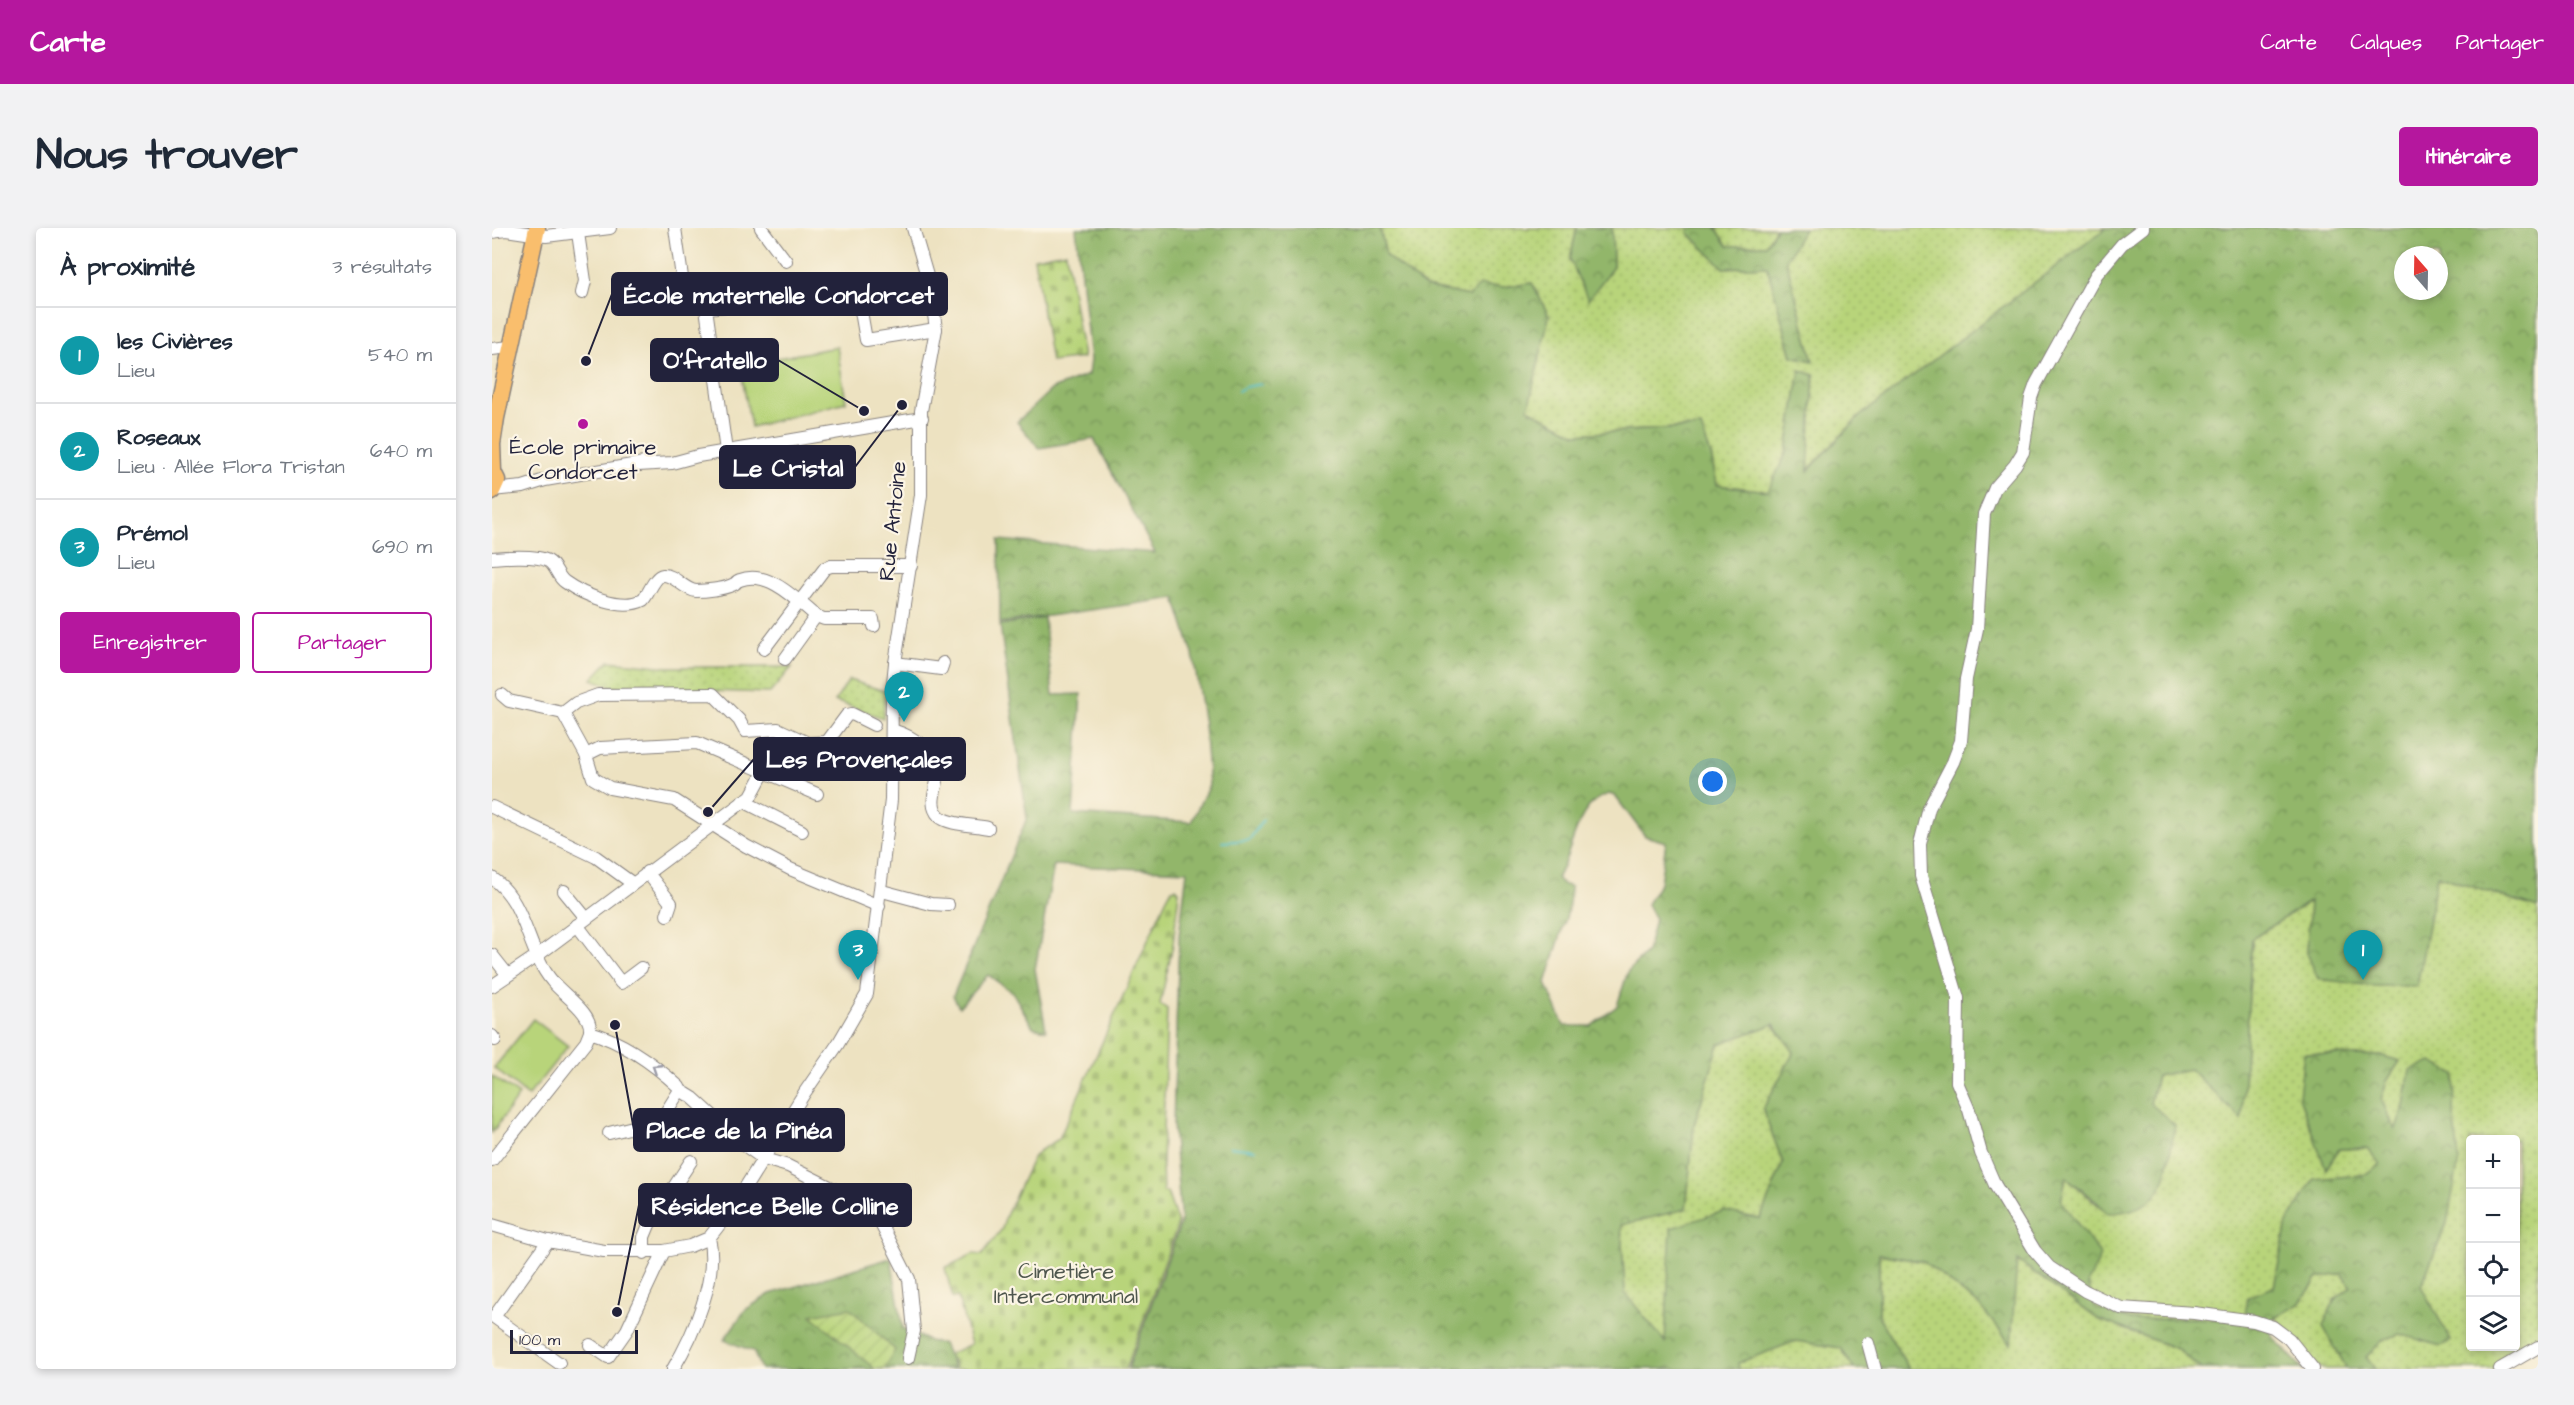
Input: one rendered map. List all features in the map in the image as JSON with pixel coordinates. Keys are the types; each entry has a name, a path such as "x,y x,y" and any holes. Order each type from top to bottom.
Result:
{"main road":[{"path":"492,416 501,348 532,231"},
{"path":"493,480 493,435 501,348"}],"street":[{"path":"675,228 685,298"},
{"path":"761,228 786,261"},
{"name":"Rue Antoine","path":"709,1238 733,1207 810,1083 838,1044 867,994 882,891 891,800 895,663 921,495 921,411 936,329 930,286 913,228"},
{"path":"2143,228 2122,244 2096,275 2053,351 2031,398 2024,448 2015,465 1992,493 1984,514 1977,629 1965,685 1961,741 1953,762 1929,808 1920,844 1921,876 1958,999 1956,1082 1969,1110 1981,1153 1995,1185 2035,1251 2049,1268 2085,1291 2121,1308 2204,1314 2274,1326 2289,1339 2313,1369"},
{"path":"492,232 532,231 546,236 603,229"},
{"path":"578,233 585,281 582,293"},
{"path":"726,451 706,308 930,286"},
{"path":"858,294 866,340 936,329"},
{"path":"493,480 523,487 545,480 638,465 671,456 698,456 922,418"},
{"path":"492,558 540,558 548,561 565,583 602,600 625,605 643,600 657,577 661,575 667,576 687,589 697,591 757,578 770,581 816,616 824,619 873,620 874,626"},
{"path":"764,649 825,568 831,566 910,566"},
{"path":"785,659 816,616"},
{"path":"895,663 941,669 943,663"},
{"path":"563,713 576,703 598,695 713,694 739,720 745,730 778,729 808,743 827,742 891,766"},
{"path":"502,695 509,701 563,713 586,755 593,778 610,788 658,795 674,800 746,846 790,869 879,906"},
{"path":"827,742 847,715 852,714 874,725"},
{"path":"892,730 905,734 920,743 933,757 937,766 933,806 940,818 952,823 988,828"},
{"path":"586,755 600,748 697,743 817,794"},
{"path":"492,986 538,955 751,796 764,772"},
{"path":"743,801 802,831"},
{"path":"492,807 596,857 632,883"},
{"path":"647,872 671,903 667,915"},
{"path":"492,878 512,895 551,980 586,1017 591,1028 586,1042 492,1161"},
{"path":"564,891 581,922 621,983 641,968"},
{"path":"882,891 931,904 948,905"},
{"path":"492,955 507,974"},
{"path":"590,1032 612,1039 666,1074 680,1090 693,1098 747,1147 764,1159 788,1166 832,1188 854,1196 876,1214 909,1279 914,1331 908,1358"},
{"path":"609,1133 657,1121 663,1117 680,1090"},
{"path":"644,1253 644,1238 649,1225 691,1161"},
{"path":"492,1225 548,1240 604,1251 644,1253 664,1251 690,1246 709,1238 713,1255 701,1307 686,1347 674,1369"},
{"path":"548,1240 494,1317 560,1363"},
{"path":"590,1345 608,1357 627,1330 664,1251"},
{"path":"1868,1343 1875,1369"},
{"path":"2500,1369 2533,1349"}],"green space":[{"path":"1076,228 1380,228 1386,256 1426,287 1469,296 1480,285 1505,287 1532,283 1549,316 1528,409 1576,434 1701,427 1711,455 1717,485 1768,491 1787,451 1800,370 1814,375 1808,471 1859,417 2106,228 2538,228 2538,908 2437,875 2417,986 2374,986 2318,979 2307,953 2310,901 2252,939 2242,1120 2190,1069 2157,1076 2150,1103 2175,1125 2166,1174 2153,1198 2142,1206 2127,1211 2107,1213 2095,1200 2066,1177 2061,1201 2101,1256 2088,1282 2095,1308 2132,1320 2194,1318 2244,1321 2248,1297 2274,1287 2287,1223 2314,1179 2364,1175 2380,1164 2367,1148 2339,1149 2326,1169 2299,1097 2304,1053 2382,1056 2400,1061 2387,1081 2381,1099 2395,1130 2403,1111 2410,1070 2432,1062 2455,1074 2454,1116 2459,1160 2447,1223 2421,1286 2451,1341 2441,1346 2399,1334 2382,1341 2366,1357 2375,1369 2347,1369 2323,1326 2335,1299 2351,1287 2342,1274 2318,1278 2299,1304 2274,1318 2271,1335 2303,1369 2201,1369 2177,1349 2098,1319 2017,1260 2011,1344 1979,1305 1924,1262 1879,1254 1879,1318 1909,1369 1854,1369 1841,1348 1796,1341 1738,1363 1739,1369 1128,1369 1181,1222 1173,1125 1179,936 1187,871 1054,865 1035,969 1046,1030 1033,1027 1013,993 988,975 959,1007 953,996 1027,818 1000,625 1044,618 1053,695 1081,694 1073,814 1191,822 1209,785 1204,725 1193,654 1175,598 1000,623 999,540 1155,553 1094,439 1039,448 1017,422 1052,389 1088,375 1090,360","holes":["1609,794 1615,796 1645,836 1666,842 1660,883 1647,904 1655,919 1647,952 1628,971 1617,1006 1591,1026 1564,1026 1546,983 1568,911 1571,887 1562,884 1557,878 1588,807 1597,799","1774,1024 1794,1052 1763,1109 1783,1163 1760,1219 1724,1211 1671,1228 1665,1342 1625,1293 1621,1225 1686,1209 1694,1125 1719,1044"]},
{"path":"1380,228 1577,228 1570,259 1613,267 1612,228 1689,228 1688,233 1724,268 1767,266 1792,356 1813,361 1786,260 1804,228 2106,228 1859,417 1807,471 1814,375 1800,370 1787,451 1769,491 1717,485 1711,455 1688,427 1576,434 1528,409 1549,316 1532,283 1505,287 1480,286 1469,296 1426,287 1386,256"},
{"path":"1577,228 1612,228 1613,267 1588,300 1570,259"},
{"path":"1689,228 1716,228 1728,246 1766,245 1776,228 1804,228 1786,260 1813,361 1792,356 1767,266 1724,268 1688,233"},
{"path":"1716,228 1776,228 1766,245 1728,246"},
{"path":"1066,252 1083,358 1051,362 1034,258"},
{"path":"837,347 846,402 751,427 740,365"},
{"path":"609,661 668,667 792,667 770,693 615,688 592,679"},
{"path":"849,680 885,691 883,718 835,701"},
{"path":"2436,875 2538,908 2538,1347 2494,1369 2375,1369 2366,1357 2382,1341 2399,1334 2451,1341 2421,1286 2447,1223 2454,1116 2454,1075 2410,1070 2403,1111 2395,1130 2381,1099 2387,1081 2400,1061 2382,1056 2304,1053 2318,1146 2326,1169 2339,1149 2367,1148 2380,1164 2364,1175 2314,1179 2287,1224 2274,1287 2249,1297 2244,1322 2194,1318 2132,1320 2095,1308 2061,1201 2066,1177 2107,1213 2150,1103 2157,1076 2190,1069 2242,1119 2252,939 2310,901 2307,953 2417,986"},
{"name":"Cimetière Intercommunal","path":"1176,888 1179,891 1173,945 1160,1004 1167,1009 1163,1192 1167,1192 1178,1224 1126,1369 956,1369 949,1354 971,1344 958,1297 953,1298 945,1268 973,1254 982,1255 1002,1229 1033,1158 1039,1151 1059,1139 1166,900 1172,889"},
{"path":"533,1019 568,1046 528,1096 494,1068"},
{"path":"1773,1024 1794,1052 1763,1109 1783,1163 1760,1219 1724,1212 1665,1343 1625,1294 1621,1225 1686,1209 1694,1125 1719,1044"},
{"path":"492,1076 519,1095 492,1133"},
{"path":"1879,1254 1924,1262 1979,1305 2011,1344 2016,1260 2098,1319 2177,1349 2201,1369 1909,1369 1879,1318"},
{"path":"891,1258 903,1329 929,1341 943,1344 954,1369 761,1369 753,1351 724,1340 745,1310 770,1294"},
{"path":"2342,1274 2351,1287 2335,1299 2323,1326 2347,1369 2323,1369 2313,1363 2274,1317 2299,1304 2318,1278"},
{"path":"850,1308 895,1350 885,1369 875,1369 811,1315"},
{"path":"1796,1341 1841,1348 1854,1369 1739,1369 1737,1363"}],"waterway":[{"path":"1238,391 1261,384"},
{"path":"1222,842 1249,840 1263,820"},
{"path":"1230,1147 1255,1150"}],"place":[{"name":"École maternelle Condorcet","path":"586,361"},
{"name":"Le Cristal","path":"902,405"},
{"name":"O’fratello","path":"864,411"},
{"name":"École primaire Condorcet","path":"583,424"},
{"name":"Roseaux","path":"904,722"},
{"name":"Les Provençales","path":"708,812"},
{"name":"Prémol","path":"858,980"},
{"name":"les Civières","path":"2363,980"},
{"name":"Place de la Pinéa","path":"615,1025"},
{"name":"Résidence Belle Colline","path":"617,1312"}]}
